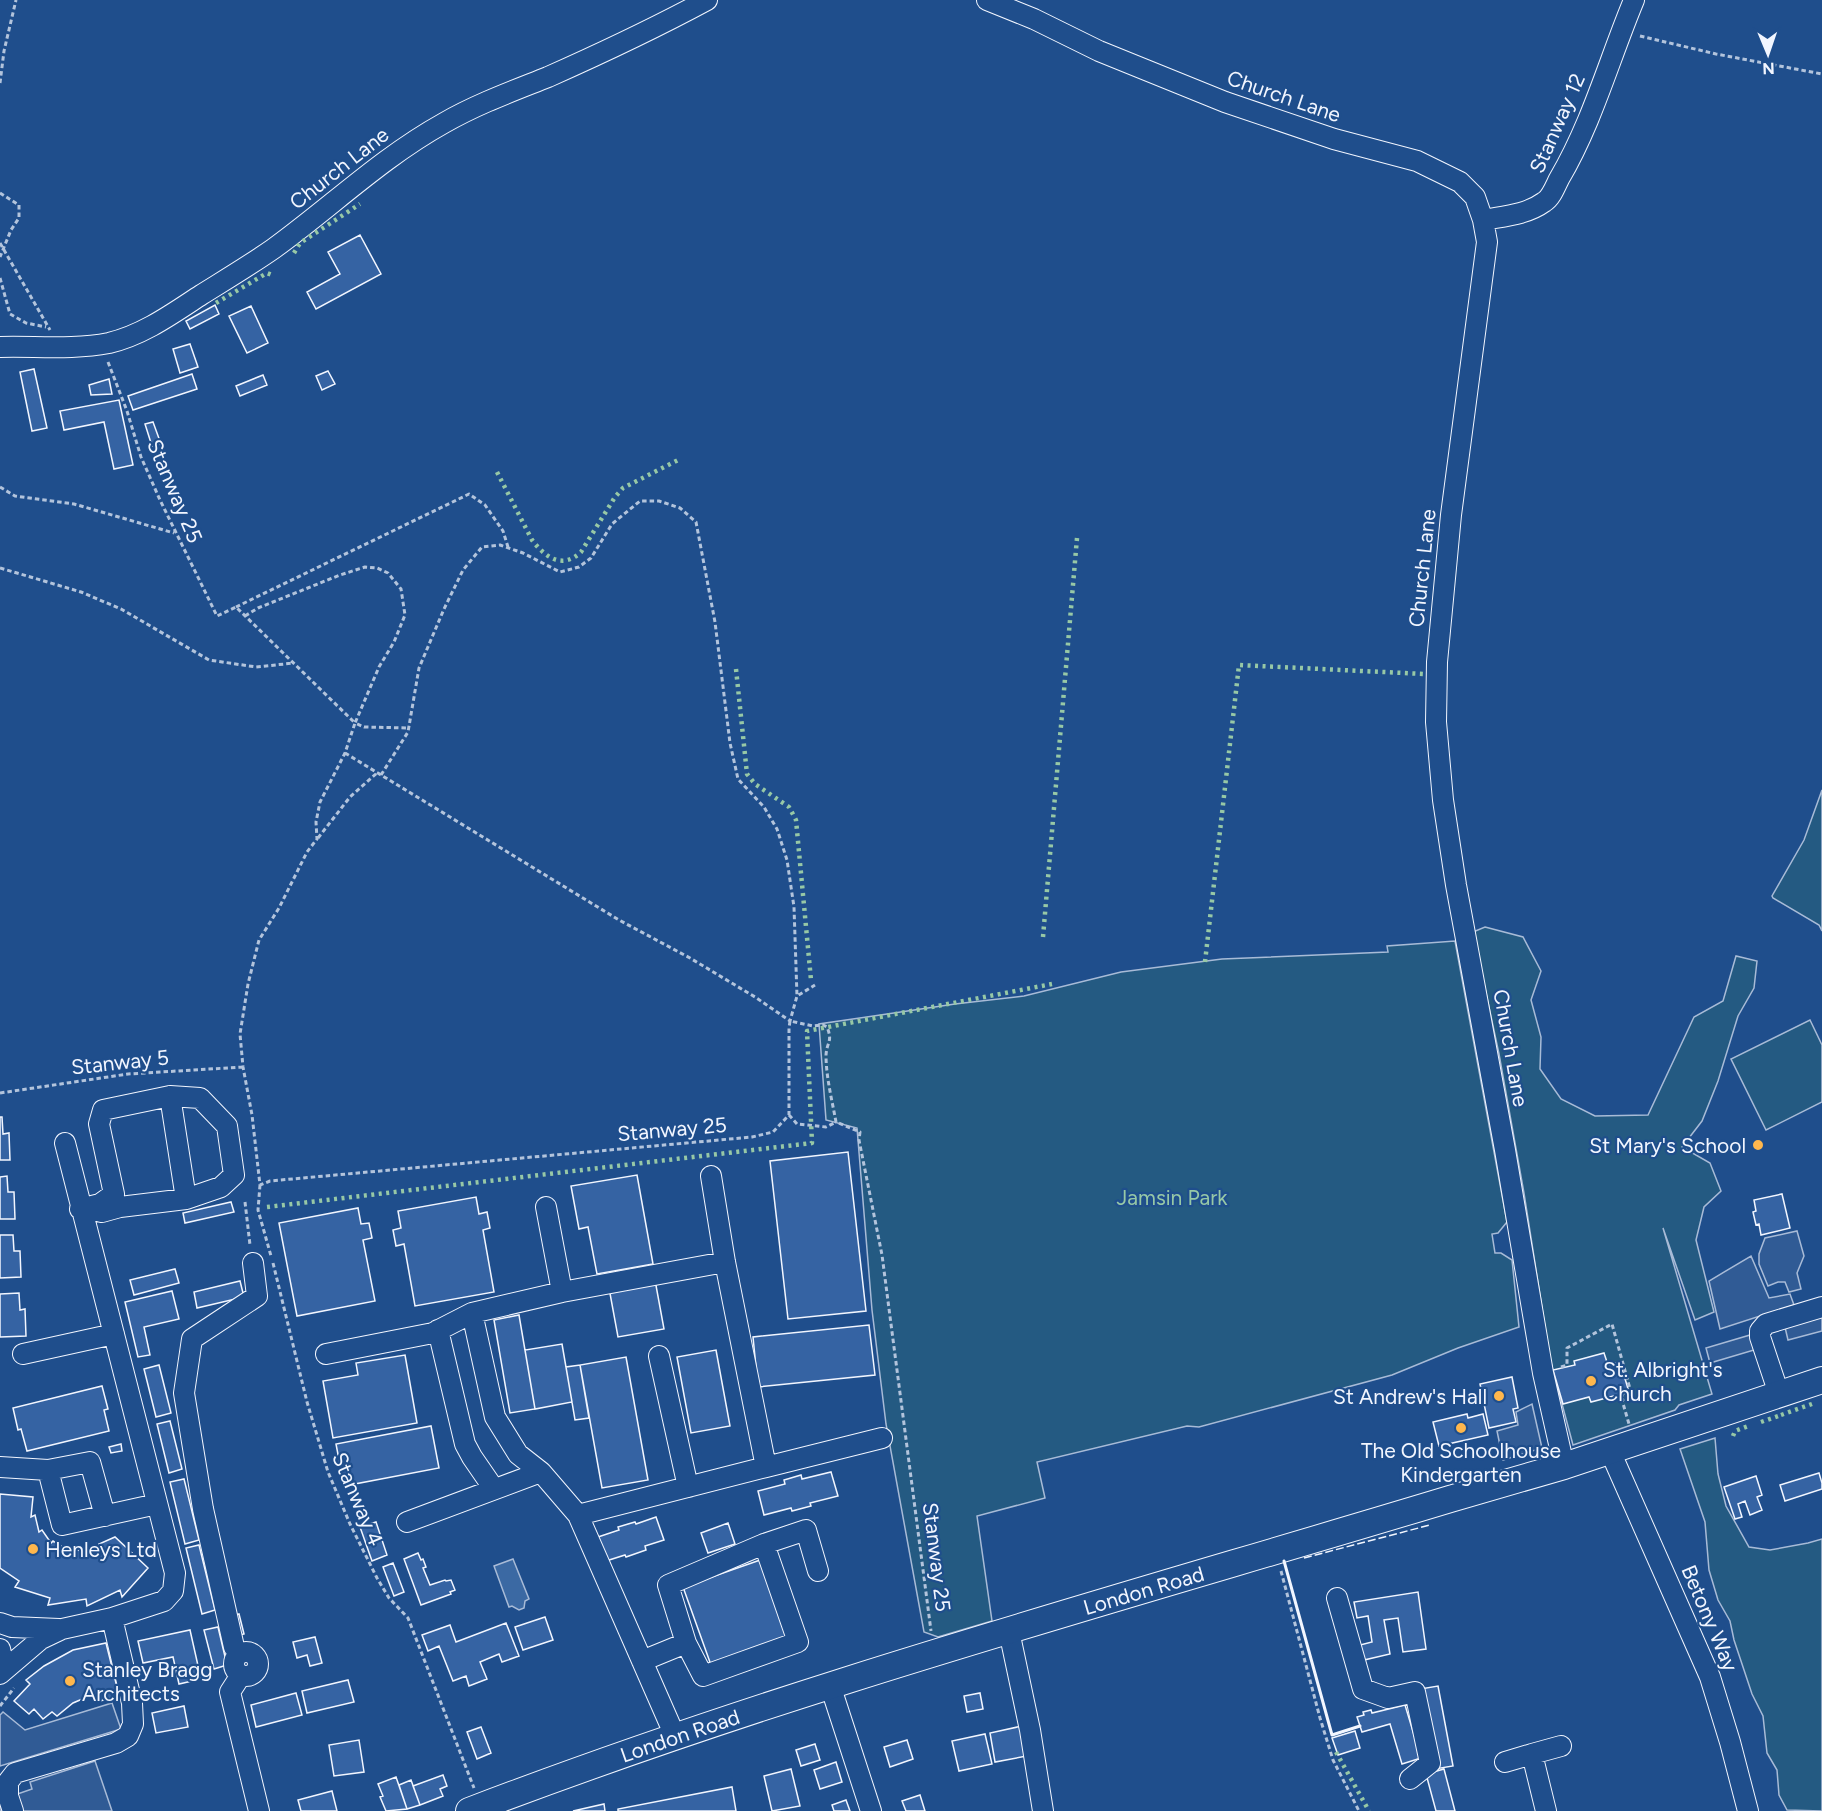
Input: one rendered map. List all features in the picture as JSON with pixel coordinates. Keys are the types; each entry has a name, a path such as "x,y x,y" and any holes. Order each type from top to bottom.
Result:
{"main road":[{"name":"London Road","path":"475,1809 675,1736 830,1685 1564,1466 1822,1380"}],"street":[{"name":"Church Lane","path":"0,347 59,347 101,343 134,335 156,324 272,250 366,174 402,148 446,122 492,99 657,27 707,0"},
{"name":"Church Lane","path":"987,0 1034,19 1099,51 1225,102 1334,139 1417,161 1460,182 1475,197 1483,220 1487,242 1451,515 1437,662 1436,722 1443,800 1456,885 1490,1061 1544,1373 1564,1466"},
{"name":"Stanway 12","path":"1483,220 1526,213 1547,201 1592,113 1634,0"},
{"path":"170,1096 186,1199"},
{"path":"170,1096 200,1098 227,1126 234,1175 221,1187 186,1199 120,1207 102,1212 84,1208 100,1203 114,1194 99,1124 104,1110 170,1096"},
{"path":"0,1674 41,1639 62,1629 112,1618 164,1601 174,1591 175,1573 84,1208 65,1143"},
{"path":"711,1176 725,1262 766,1467"},
{"path":"546,1207 562,1292"},
{"path":"326,1353 433,1333 472,1313 562,1292 725,1262"},
{"path":"253,1263 257,1296 192,1339 184,1393 203,1509 234,1647 240,1654 234,1665 241,1675 230,1692 259,1811"},
{"path":"1779,1394 1760,1337 1760,1330 1766,1324 1822,1307"},
{"path":"472,1313 495,1417 518,1454 541,1472 578,1515 675,1736"},
{"path":"438,1330 465,1444 494,1490"},
{"path":"23,1354 114,1334"},
{"path":"659,1356 687,1487"},
{"path":"578,1515 882,1438"},
{"name":"Betony Way","path":"1610,1451 1710,1677 1748,1811"},
{"path":"0,1467 48,1470 90,1462 105,1516"},
{"path":"48,1470 62,1525 157,1504"},
{"path":"407,1522 541,1472"},
{"path":"764,1544 798,1642 703,1676 686,1643 668,1585 764,1544 806,1530 818,1571"},
{"path":"1337,1598 1363,1689 1388,1698 1415,1692 1430,1763 1410,1779"},
{"path":"14,1811 8,1796 8,1774 116,1743 128,1736 133,1724 132,1703 112,1618"},
{"path":"0,1623 12,1627 62,1629"},
{"path":"1009,1630 1030,1730 1043,1811"},
{"path":"642,1661 686,1643"},
{"path":"0,1649 2,1658 0,1666"},
{"path":"830,1685 871,1811"},
{"path":"1505,1762 1561,1746"},
{"path":"1532,1754 1546,1811"}],"path":[{"path":"0,83 4,51 16,0"},
{"path":"1620,33 1822,74"},
{"path":"0,193 19,205 19,218 10,230 0,256"},
{"path":"0,243 48,328 26,323 10,315 0,278"},
{"name":"Stanway 25","path":"101,343 127,411 141,457 175,534 217,616 236,608"},
{"path":"0,488 15,496 75,504 175,534"},
{"path":"409,728 364,727 355,723 236,608 469,494 485,505 503,531 508,547"},
{"path":"260,1185 240,1034 248,984 259,940 279,908 307,852 350,797 379,774 408,732 419,668 463,570 482,547 500,544 523,552 560,572 579,567 591,558 612,524 640,501 659,501 680,508 696,522 716,622 730,743 738,779 764,807 777,829 787,860 794,907 797,996 790,1021 789,1028 789,1115 796,1124 826,1127 836,1122 828,1081 826,1053 831,1037 827,1027 790,1021 755,997 690,958 619,920 379,774 345,753"},
{"path":"245,616 258,608 365,567 376,568 388,573 402,589 405,615 394,642 379,667 345,753 320,802 316,822 317,839"},
{"path":"0,568 81,592 121,609 208,660 256,668 294,663"},
{"path":"797,996 815,985"},
{"name":"Stanway 5","path":"0,1093 128,1074 243,1067"},
{"name":"Stanway 25","path":"260,1185 270,1181 752,1137 773,1132 789,1115"},
{"name":"Stanway 25","path":"836,1122 860,1132 859,1140 882,1255 934,1654"},
{"name":"Stanway 4","path":"260,1185 258,1210 282,1295 307,1402 328,1472 350,1524 377,1578 389,1599 408,1618 431,1674 475,1809"},
{"path":"245,1202 253,1263"},
{"path":"1544,1373 1567,1365 1567,1348 1612,1324 1632,1396 1622,1400 1630,1426 1640,1441"},
{"path":"1276,1552 1333,1760 1359,1811"}],"green space":[{"path":"1822,790 1822,931 1819,925 1772,896 1804,840"},
{"path":"1485,927 1523,937 1541,971 1531,1000 1541,1037 1540,1069 1561,1099 1595,1116 1648,1115 1694,1017 1723,1001 1736,956 1757,961 1754,988 1738,1016 1718,1081 1702,1121 1682,1147 1710,1163 1721,1191 1704,1207 1696,1240 1714,1312 1695,1320 1663,1228 1712,1394 1679,1405 1675,1410 1573,1445 1550,1359 1499,1054 1473,932"},
{"name":"Jamsin Park","path":"1455,941 1507,1222 1498,1233 1492,1234 1495,1253 1501,1253 1512,1260 1519,1327 1458,1348 1392,1375 1199,1427 1187,1426 1037,1462 1045,1498 977,1516 992,1621 938,1637 924,1632 886,1424 872,1310 857,1128 826,1120 819,1024 1024,996 1121,972 1222,959 1388,952 1387,946"},
{"path":"1810,1020 1822,1045 1822,1102 1766,1130 1731,1059"},
{"path":"1715,1438 1718,1474 1726,1506 1749,1547 1770,1550 1822,1539 1822,1811 1787,1810 1779,1795 1777,1770 1767,1753 1763,1716 1752,1694 1730,1621 1718,1600 1709,1570 1705,1522 1680,1449"}],"shaded area":[{"path":"1797,1231 1804,1256 1797,1273 1801,1289 1789,1292 1785,1282 1768,1286 1759,1264 1759,1254 1765,1238"},
{"path":"1751,1256 1769,1298 1790,1294 1794,1305 1720,1329 1709,1281"},
{"path":"1822,1313 1822,1331 1788,1340 1784,1323"},
{"path":"1750,1335 1754,1350 1710,1363 1706,1348"},
{"path":"1532,1404 1542,1448 1503,1460 1497,1431 1518,1425 1516,1412"},
{"path":"513,1559 529,1599 525,1601 524,1608 519,1610 512,1606 509,1607 494,1566"},
{"path":"112,1703 121,1729 0,1766 0,1715 3,1712 25,1730"},
{"path":"95,1761 112,1811 0,1811 0,1800 32,1789 30,1782"}],"building":[{"path":"360,235 381,274 316,309 307,292 340,274 328,252"},
{"path":"215,305 219,314 190,329 186,321"},
{"path":"251,306 268,343 247,353 229,316"},
{"path":"190,344 198,367 180,373 173,349"},
{"path":"34,369 47,428 32,431 20,372"},
{"path":"328,371 335,384 322,390 316,376"},
{"path":"192,374 197,389 133,410 128,396"},
{"path":"263,375 267,385 240,396 236,386"},
{"path":"109,379 112,394 91,395 89,385"},
{"path":"119,400 133,465 114,469 104,422 64,430 60,411"},
{"path":"153,422 161,444 152,446 145,424"},
{"path":"0,1117 2,1117 3,1134 9,1133 10,1160 0,1160"},
{"path":"848,1152 866,1311 788,1319 770,1161"},
{"path":"637,1175 653,1264 597,1274 588,1227 579,1229 571,1186"},
{"path":"7,1176 8,1192 14,1192 15,1219 0,1219 0,1177"},
{"path":"1782,1194 1790,1228 1761,1235 1753,1212 1756,1211 1754,1200"},
{"path":"476,1197 479,1214 487,1212 490,1228 483,1230 494,1292 415,1306 404,1244 396,1246 393,1230 401,1228 398,1211"},
{"path":"231,1202 234,1212 185,1223 183,1213"},
{"path":"358,1208 361,1224 369,1223 372,1238 363,1240 375,1301 297,1316 279,1223"},
{"path":"0,1235 13,1235 14,1251 20,1251 21,1277 0,1278"},
{"path":"175,1269 179,1283 134,1295 130,1280"},
{"path":"655,1280 664,1329 618,1337 609,1288"},
{"path":"240,1281 244,1297 197,1308 194,1292"},
{"path":"172,1291 179,1319 144,1327 150,1355 138,1357 125,1302"},
{"path":"19,1293 20,1310 25,1309 26,1336 0,1337 0,1294"},
{"path":"519,1315 535,1409 510,1413 494,1320"},
{"path":"869,1325 875,1375 758,1387 753,1337"},
{"path":"562,1344 572,1402 535,1409 525,1350"},
{"path":"716,1350 730,1426 691,1433 677,1357"},
{"name":"St. Albright's Church","path":"1604,1353 1608,1365 1620,1362 1629,1392 1615,1398 1614,1396 1591,1402 1589,1397 1563,1404 1553,1370 1575,1365 1574,1361"},
{"path":"405,1355 417,1423 333,1438 323,1381 358,1375 356,1363"},
{"path":"626,1357 648,1480 602,1488 580,1365"},
{"path":"159,1365 171,1413 156,1417 144,1369"},
{"path":"580,1365 589,1418 575,1420 566,1367"},
{"name":"St Andrew's Hall","path":"1512,1377 1518,1408 1513,1409 1516,1422 1489,1428 1480,1384"},
{"path":"102,1386 108,1409 104,1410 109,1431 27,1451 21,1429 18,1430 13,1408"},
{"name":"The Old Schoolhouse Kindergarten","path":"1467,1414 1468,1418 1483,1414 1488,1435 1439,1446 1433,1422"},
{"path":"170,1421 182,1469 169,1473 157,1424"},
{"path":"431,1426 439,1468 344,1486 336,1444"},
{"path":"121,1444 122,1451 111,1453 109,1447"},
{"path":"831,1472 838,1496 810,1503 811,1506 792,1511 791,1508 764,1515 758,1491 785,1484 784,1480 801,1475 802,1479"},
{"path":"1819,1473 1822,1489 1785,1501 1780,1485"},
{"path":"1756,1476 1762,1495 1757,1497 1762,1510 1750,1515 1745,1501 1738,1504 1742,1517 1735,1519 1724,1487"},
{"path":"184,1479 199,1540 185,1544 170,1482"},
{"name":"Henleys Ltd","path":"0,1494 33,1497 31,1517 35,1515 39,1532 42,1530 51,1543 53,1541 67,1550 68,1547 84,1552 84,1548 101,1547 99,1544 115,1537 148,1568 122,1597 120,1590 87,1606 86,1599 48,1605 50,1598 15,1587 19,1581 0,1568"},
{"path":"656,1517 664,1540 645,1546 646,1550 606,1561 598,1537 619,1530 618,1527"},
{"path":"376,1522 387,1555 372,1561 360,1527"},
{"path":"728,1523 735,1544 708,1553 701,1533"},
{"path":"199,1545 215,1610 202,1614 186,1548"},
{"path":"418,1553 426,1567 423,1568 430,1585 451,1580 455,1590 450,1592 451,1594 421,1605 404,1559"},
{"path":"763,1559 790,1637 711,1665 683,1587"},
{"path":"393,1563 404,1592 394,1596 383,1567"},
{"path":"1418,1592 1426,1649 1403,1652 1398,1618 1384,1620 1390,1654 1364,1660 1360,1645 1372,1642 1368,1616 1357,1618 1354,1602"},
{"path":"239,1614 244,1634 235,1636 231,1616"},
{"path":"545,1617 553,1640 523,1650 515,1627"},
{"path":"506,1623 519,1656 502,1662 499,1654 480,1662 487,1679 469,1686 466,1676 453,1681 439,1646 428,1651 422,1635 450,1625 456,1642"},
{"path":"218,1627 227,1665 214,1669 204,1630"},
{"path":"190,1630 201,1679 179,1684 173,1657 143,1663 138,1641"},
{"path":"315,1637 322,1663 310,1666 307,1655 297,1658 293,1642"},
{"path":"106,1643 119,1695 97,1702 94,1694 73,1703 57,1716 52,1712 43,1719 34,1709 29,1714 14,1701 30,1684 26,1680 44,1666 73,1650"},
{"path":"348,1680 354,1702 307,1713 302,1691"},
{"path":"1438,1686 1453,1766 1435,1769 1420,1689"},
{"path":"296,1693 302,1715 256,1727 251,1705"},
{"path":"980,1693 983,1709 967,1712 964,1696"},
{"path":"1405,1705 1421,1758 1402,1764 1390,1724 1362,1732 1357,1717 1371,1710 1372,1713"},
{"path":"184,1706 188,1727 156,1733 152,1713"},
{"path":"1022,1726 1027,1756 995,1762 990,1733"},
{"path":"481,1727 491,1753 477,1759 467,1732"},
{"path":"1355,1731 1360,1748 1338,1755 1332,1738"},
{"path":"985,1734 992,1764 959,1771 952,1741"},
{"path":"359,1740 364,1772 334,1776 329,1745"},
{"path":"907,1740 913,1759 890,1767 884,1747"},
{"path":"815,1744 820,1760 801,1766 796,1750"},
{"path":"836,1762 842,1782 820,1789 814,1770"},
{"path":"791,1769 800,1806 772,1811 764,1776"},
{"path":"1444,1769 1455,1811 1436,1811 1426,1774"},
{"path":"443,1775 447,1786 440,1789 443,1796 420,1805 413,1786"},
{"path":"396,1777 407,1809 386,1811 378,1784"},
{"path":"411,1780 420,1805 407,1809 399,1785"},
{"path":"732,1787 736,1811 618,1811 618,1809"},
{"path":"332,1791 337,1811 301,1811 298,1800"},
{"path":"920,1795 925,1811 906,1811 902,1801"},
{"path":"846,1800 850,1811 834,1811 832,1805"},
{"path":"604,1804 605,1811 573,1811"}],"hedge":[{"path":"294,253 300,243 360,204"},
{"path":"216,303 267,273 272,275"},
{"path":"497,472 532,540 542,552 561,561 581,552 623,488 678,460"},
{"path":"1043,937 1077,538"},
{"path":"1205,962 1239,665 1424,674"},
{"path":"736,669 747,774 755,784 789,807 796,820 811,980"},
{"path":"267,1207 812,1143 807,1031 1052,984"},
{"path":"1781,1415 1812,1404"},
{"path":"1761,1422 1778,1416"},
{"path":"1733,1436 1735,1431 1751,1425"},
{"path":"1336,1752 1369,1811"}],"fence":[{"path":"1304,1558 1430,1525"}],"wall":[{"path":"1284,1561 1332,1735 1360,1726"}],"place":[{"name":"St Mary's School","path":"1758,1145"},
{"name":"St. Albright's Church","path":"1591,1381"},
{"name":"St Andrew's Hall","path":"1499,1396"},
{"name":"The Old Schoolhouse Kindergarten","path":"1461,1428"},
{"name":"Henleys Ltd","path":"33,1549"},
{"name":"Stanley Bragg Architects","path":"70,1681"}]}
